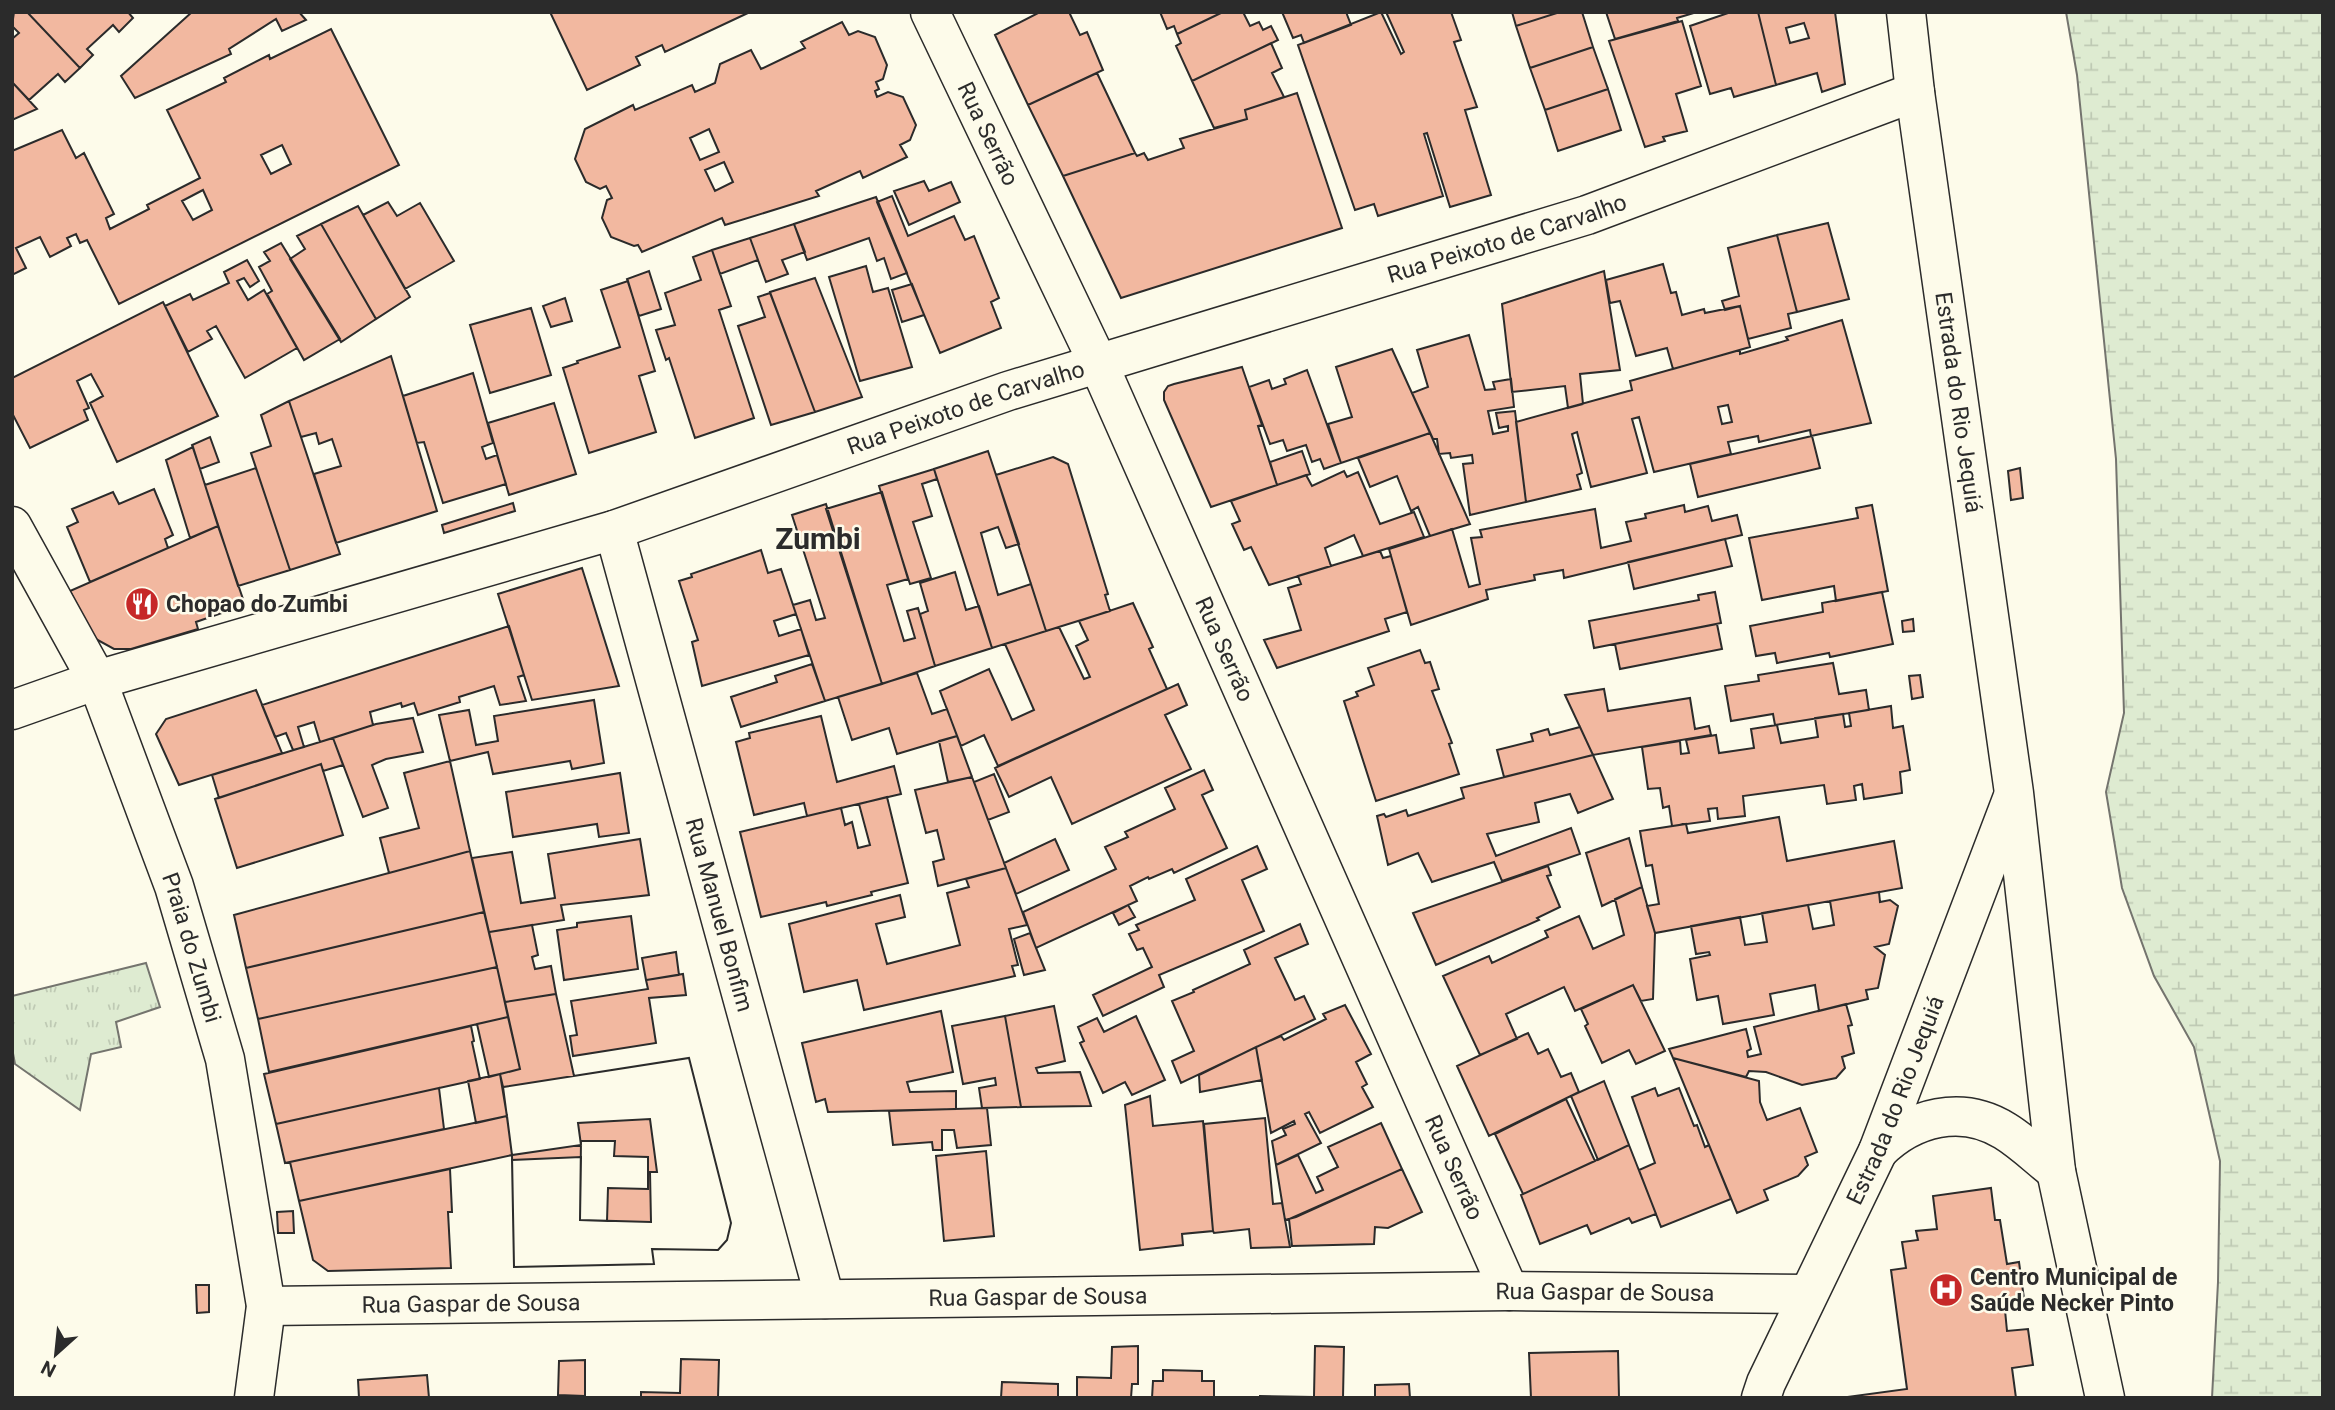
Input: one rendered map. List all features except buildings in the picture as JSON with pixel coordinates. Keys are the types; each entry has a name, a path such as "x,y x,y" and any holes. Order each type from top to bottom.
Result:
{"street":[{"name":"Rua Serrão","path":"930,12 1098,363 1508,1291"},
{"name":"Estrada do Rio Jequiá","path":"1906,12 2014,793 2056,1171 2105,1398"},
{"name":"Rua Peixoto de Carvalho","path":"12,710 97,680 614,530 1008,391 1587,215 1915,92"},
{"name":"Praia do Zumbi","path":"12,526 97,680 174,886 225,1059 266,1306 254,1398"},
{"name":"Rua Manuel Bonfim","path":"614,530 825,1299"},
{"name":"Estrada do Rio Jequiá","path":"1761,1398 1808,1294 1878,1152 2014,793"},
{"path":"1878,1152 1893,1137 1920,1123 1950,1116 1972,1117 2004,1130 2056,1171"},
{"name":"Rua Gaspar de Sousa","path":"266,1306 1508,1291 1808,1294"}],"green space":[{"path":"2066,12 2323,12 2323,1398 2212,1398 2220,1161 2194,1047 2154,976 2122,888 2106,792 2124,713 2116,459 2077,75"},
{"path":"146,963 160,1007 116,1022 121,1047 91,1054 80,1110 15,1064 12,1048 12,996"}],"place":[{"name":"Chopao do Zumbi","path":"142,604"},
{"name":"Centro Municipal de Saúde Necker Pinto","path":"1946,1290"}],"district":[{"name":"Zumbi","path":"818,538"}]}
